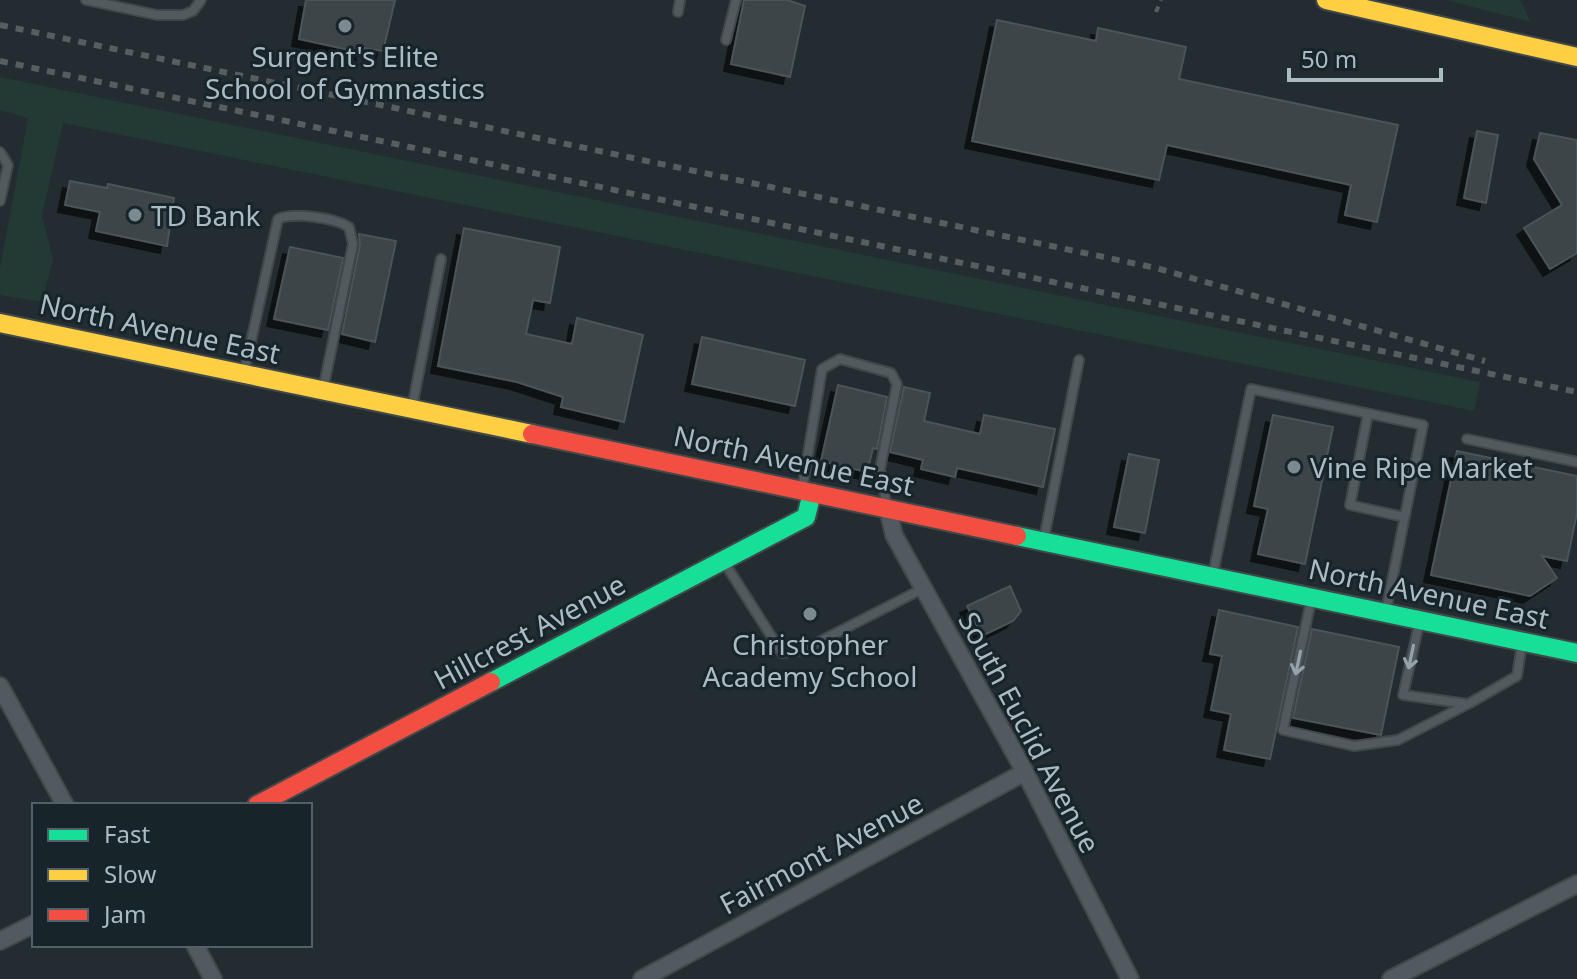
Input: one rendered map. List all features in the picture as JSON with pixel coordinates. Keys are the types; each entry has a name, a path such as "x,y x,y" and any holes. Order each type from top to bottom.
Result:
{"main road":[{"path":"1326,0 1577,57"},
{"name":"North Avenue East","path":"0,323 1577,653"},
{"name":"Hillcrest Avenue","path":"261,803 806,517 807,492"}],"street":[{"name":"South Euclid Avenue","path":"888,509 894,535 1025,772 1130,979"},
{"path":"0,686 64,803"},
{"name":"Fairmont Avenue","path":"642,979 1025,772"},
{"path":"1391,979 1577,884"},
{"path":"0,941 32,925"},
{"path":"196,947 213,979"}],"lane":[{"path":"86,0 170,16 193,11 201,0"},
{"path":"678,12 680,0"},
{"path":"726,40 736,0"},
{"path":"0,152 8,165 0,201"},
{"path":"244,374 278,219 298,215 343,223 349,227 353,244 323,390"},
{"path":"412,409 441,259"},
{"path":"807,492 822,369 840,359 891,373 897,384 880,469 888,509"},
{"path":"1044,540 1079,360"},
{"path":"1213,575 1251,389 1423,425 1386,612"},
{"path":"1368,414 1350,505 1404,517"},
{"path":"1467,439 1577,462"},
{"path":"724,561 782,653 803,650 924,588"},
{"path":"1312,596 1283,730 1354,746 1398,740 1517,676 1523,642"},
{"path":"1420,620 1403,695 1468,704"}],"path":[{"path":"1156,12 1161,0"}],"green space":[{"path":"1446,0 1520,0 1531,22"},
{"path":"0,77 1480,382 1474,411 63,123 42,216 53,259 42,302 0,295 0,268 28,118 0,110"}],"building":[{"name":"Surgent's Elite School of Gymnastics","path":"306,0 395,0 383,51 362,48 363,53 299,39"},
{"path":"744,0 787,0 805,6 790,77 731,64"},
{"path":"997,20 1096,41 1098,28 1186,47 1179,79 1398,125 1377,222 1345,215 1351,185 1167,145 1159,180 972,141"},
{"path":"1477,131 1498,135 1486,203 1464,198"},
{"path":"1540,133 1577,140 1577,253 1550,269 1524,228 1562,205 1534,159"},
{"name":"TD Bank","path":"70,181 107,188 108,184 174,198 167,246 96,231 100,212 65,205"},
{"path":"464,228 560,247 550,303 533,300 526,334 572,344 577,318 643,335 624,422 561,407 563,397 517,382 438,366"},
{"path":"359,234 396,241 375,342 342,334 360,245"},
{"path":"290,247 343,258 328,330 274,319"},
{"path":"702,337 805,360 795,406 692,384"},
{"path":"838,385 887,397 877,449 873,448 867,472 821,461"},
{"path":"904,387 930,393 924,421 980,434 984,415 1055,429 1043,487 957,468 955,477 921,469 923,460 890,452"},
{"name":"Vine Ripe Market","path":"1273,415 1333,427 1305,564 1258,554 1268,509 1254,506"},
{"path":"1457,451 1577,476 1577,513 1567,561 1542,556 1557,578 1530,596 1431,575"},
{"path":"1129,454 1159,460 1145,533 1114,527"},
{"path":"1010,586 1021,611 1013,621 982,636 967,606"},
{"path":"1219,610 1298,627 1270,759 1224,750 1231,714 1211,710 1222,656 1210,654"},
{"path":"1312,629 1399,647 1381,735 1293,718"}],"railway":[{"path":"0,25 1156,268 1485,361"},
{"path":"0,61 1577,392"}],"traffic: fast":[{"path":"491,682 806,517 812,493"},
{"path":"1017,536 1577,653"}],"traffic: slow":[{"path":"1326,0 1577,57"},
{"path":"0,323 532,434"}],"traffic: jam":[{"path":"532,434 1017,536"},
{"path":"261,803 491,682"}],"place":[{"name":"Surgent's Elite School of Gymnastics","path":"345,26"},
{"name":"TD Bank","path":"135,215"},
{"name":"Vine Ripe Market","path":"1294,467"},
{"name":"Christopher Academy School","path":"810,614"}]}
